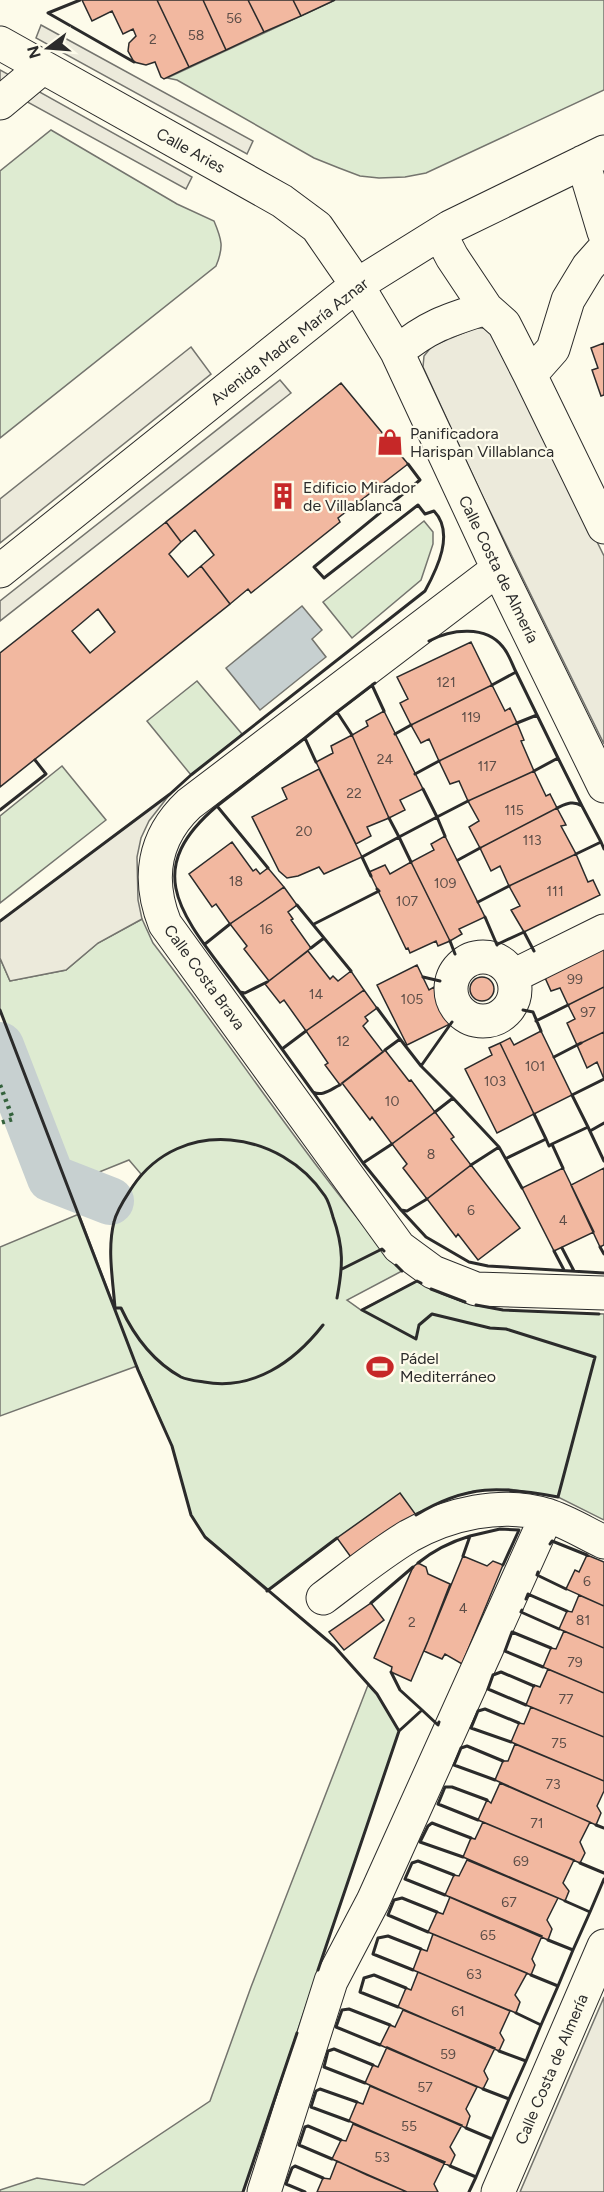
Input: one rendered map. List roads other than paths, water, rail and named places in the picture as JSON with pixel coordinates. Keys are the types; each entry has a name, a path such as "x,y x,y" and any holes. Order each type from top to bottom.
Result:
{"street":[{"name":"Calle Aries","path":"0,43 282,201 317,227 357,285"},
{"path":"0,103 42,68"},
{"path":"593,157 604,232"},
{"name":"Avenida Madre María Aznar","path":"0,571 357,285 456,224 593,157"},
{"path":"440,234 452,257 486,308 504,324 604,527"},
{"path":"530,375 553,349 568,300 588,267 604,249"},
{"name":"Calle Costa de Almería","path":"357,285 397,352 498,569 604,786"},
{"path":"397,352 433,326 486,308"},
{"name":"Calle Costa Brava","path":"498,569 178,814 162,843 155,868 155,886 165,924 399,1247 434,1272 476,1289 604,1293"},
{"path":"513,976 604,931"},
{"path":"323,1598 409,1536 470,1513 523,1509 547,1515 604,1542"},
{"path":"264,2192 331,1981 373,1901 547,1515"},
{"name":"Calle Costa de Almería","path":"498,2192 604,1946"}],"waterway":[{"path":"0,1046 51,1178 110,1201"}],"place":[{"name":"Panificadora Harispan Villablanca","path":"390,442"},
{"name":"Edificio Mirador de Villablanca","path":"283,496"},
{"name":"Pádel Mediterráneo","path":"380,1367"}]}
